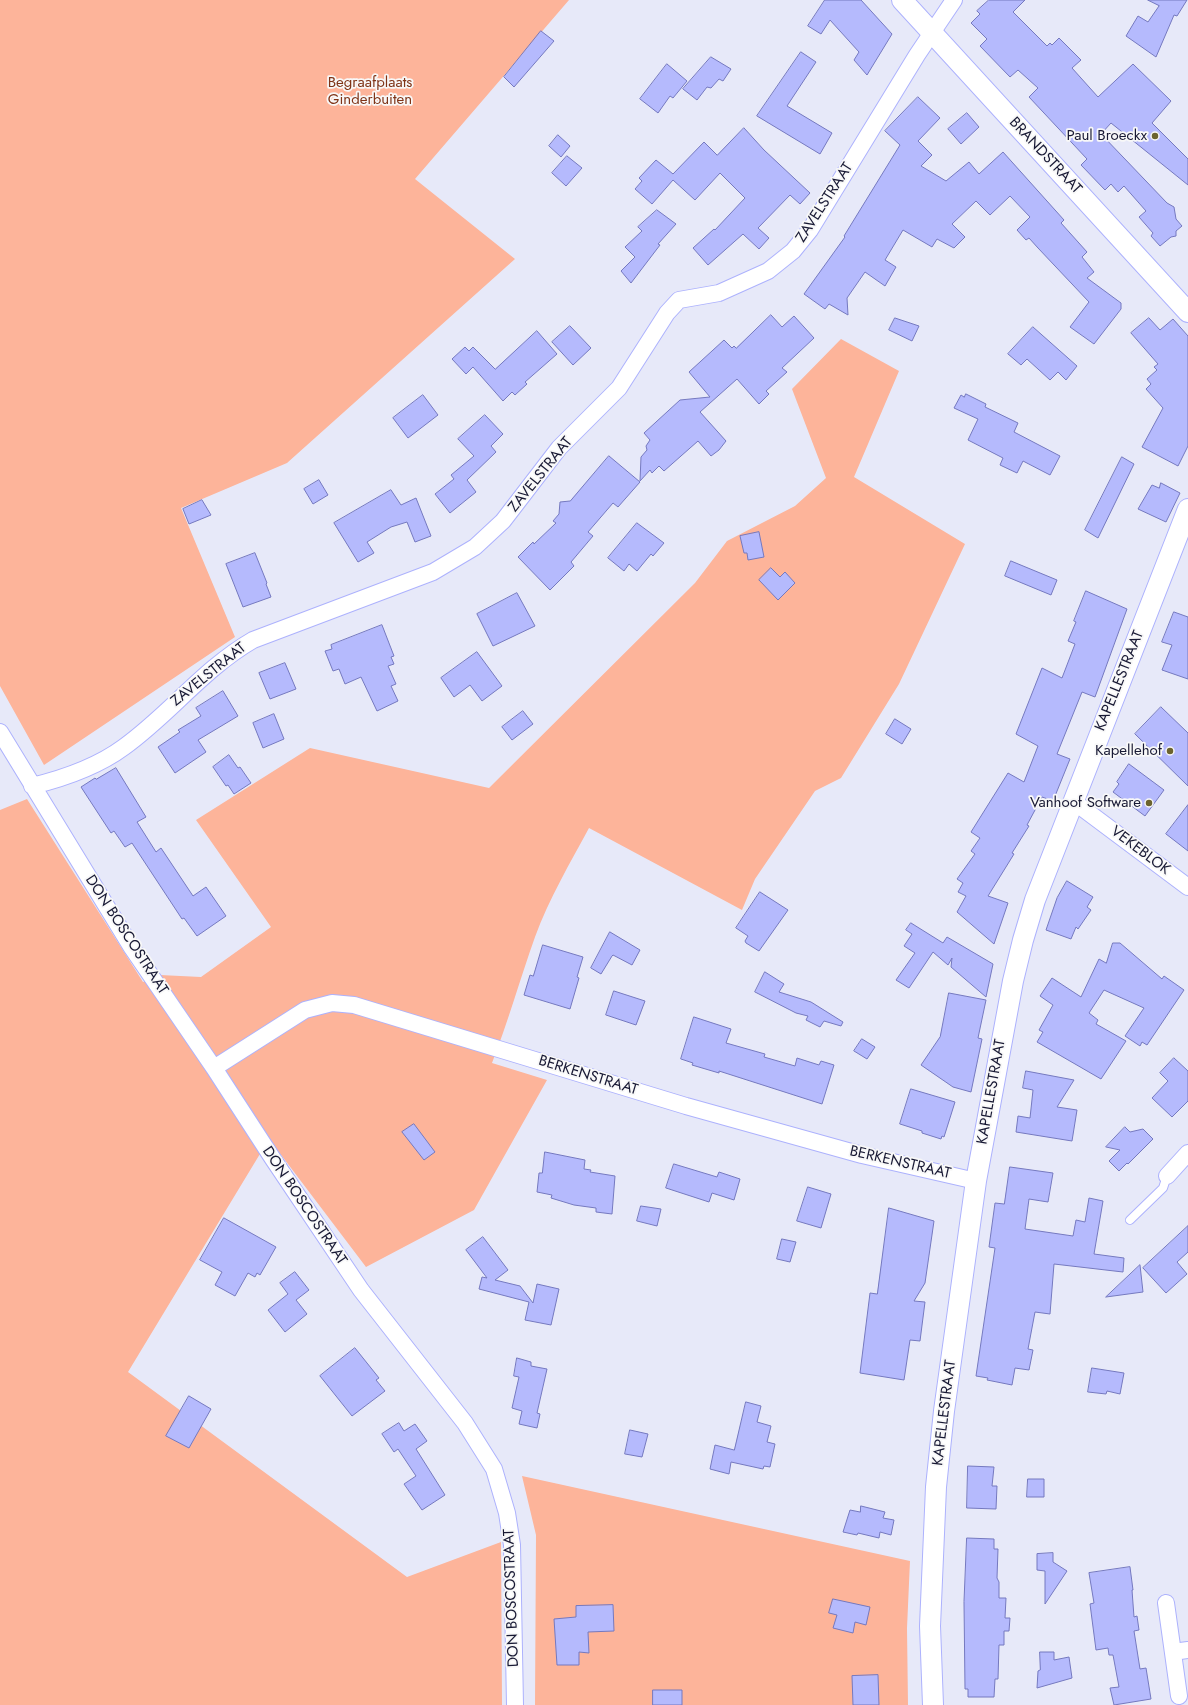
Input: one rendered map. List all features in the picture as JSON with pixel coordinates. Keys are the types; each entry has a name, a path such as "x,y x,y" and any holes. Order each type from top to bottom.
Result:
{"street":[{"name":"BRANDSTRAAT","path":"902,0 932,34 1186,303"},
{"name":"ZAVELSTRAAT","path":"32,786 68,777 123,748 140,735 187,690 217,665 253,640 433,572 475,548 503,521 559,448 619,388 667,313 679,300 719,293 768,271 793,251 810,230 917,55 954,0"},
{"name":"KAPELLESTRAAT","path":"934,1705 930,1626 936,1487 944,1411 976,1181 1013,981 1035,900 1188,509"},
{"name":"DON BOSCOSTRAAT","path":"0,732 132,948 214,1068 273,1159 361,1290 465,1423 494,1469 507,1513 512,1545 515,1705"},
{"name":"VEKEBLOK","path":"1073,801 1188,887"},
{"name":"BERKENSTRAAT","path":"214,1068 305,1010 332,1003 354,1005 686,1106 862,1156 976,1181"},
{"path":"1167,1176 1188,1153"},
{"path":"1166,1603 1180,1651 1179,1696"}],"lane":[{"path":"1130,1220 1163,1188 1167,1176"}],"green space":[{"name":"Begraafplaats Ginderbuiten","path":"0,0 569,0 415,179 515,259 287,463 181,508 235,637 44,765 0,686"},
{"path":"841,339 899,371 854,477 965,544 899,684 841,778 815,791 755,879 742,910 589,828 560,881 535,937 492,1063 547,1080 474,1210 366,1267 269,1139 128,1372 407,1577 501,1542 502,1705 0,1705 0,810 27,799 143,982 160,975 201,977 271,927 196,820 310,748 489,788 695,583 727,541 795,506 826,478 792,389"},
{"path":"522,1476 910,1561 907,1628 908,1705 535,1705 536,1535"}],"building":[{"path":"825,0 861,0 892,34 867,75 854,60 859,52 830,20 821,34 808,26"},
{"path":"989,0 1025,0 1013,12 1047,46 1050,43 1052,45 1059,38 1081,60 1072,68 1098,97 1133,64 1171,101 1152,123 1188,159 1188,185 1111,123 1101,134 1167,203 1174,207 1176,219 1182,226 1176,231 1176,236 1171,237 1160,246 1151,236 1153,233 1139,217 1146,211 1124,186 1118,192 1111,184 1105,190 1081,165 1087,159 1029,97 1038,88 1018,70 1010,77 980,46 987,39 971,23 980,14 977,11"},
{"path":"1148,0 1187,0 1177,16 1174,15 1156,57 1126,36 1138,16 1148,22 1159,6"},
{"path":"541,31 554,41 514,87 504,77"},
{"path":"801,52 816,62 787,106 832,133 820,154 757,116"},
{"path":"711,57 731,69 723,81 719,79 711,88 707,87 697,100 683,89"},
{"path":"667,64 687,81 673,98 670,96 658,113 640,99"},
{"path":"918,97 940,118 918,141 932,155 921,166 946,181 969,162 979,174 1003,152 1064,220 1061,223 1087,252 1082,257 1094,272 1087,278 1121,303 1121,309 1094,344 1070,327 1089,302 1029,238 1026,240 1017,230 1030,217 1010,196 990,215 976,201 952,224 965,237 954,248 937,239 932,247 903,230 885,260 896,267 885,286 865,272 847,298 848,315 829,304 825,309 804,294 845,237 844,236 900,145 885,131"},
{"path":"967,113 979,127 961,144 948,129"},
{"path":"744,128 764,150 810,193 800,204 790,195 758,228 769,238 759,249 743,234 708,265 693,248 714,229 715,230 745,198 720,173 695,200 673,180 652,204 635,189 642,181 639,178 656,160 673,174 704,142 717,155"},
{"path":"558,135 570,146 561,157 549,146"},
{"path":"567,156 582,168 566,186 552,173"},
{"path":"657,210 676,224 658,244 660,245 631,283 621,271 635,257 625,247 642,231 638,227"},
{"path":"771,315 782,327 794,316 814,338 782,368 787,372 766,391 769,394 759,404 737,379 700,412 726,441 719,450 711,456 698,441 664,471 659,466 652,473 650,470 640,481 641,457 647,450 646,446 650,440 644,433 680,400 710,397 689,372 724,340 732,348 734,346 736,348"},
{"path":"895,318 919,326 912,341 889,330"},
{"path":"1149,318 1160,330 1173,319 1188,336 1188,446 1178,466 1142,447 1163,408 1146,389 1151,384 1147,379 1157,370 1154,367 1158,364 1131,333"},
{"path":"570,326 591,348 573,365 552,342"},
{"path":"1033,327 1077,366 1066,380 1058,372 1050,380 1027,359 1021,365 1008,354"},
{"path":"537,331 557,354 525,382 527,384 515,395 512,392 503,401 473,367 466,374 452,359 465,347 469,351 473,347 495,369"},
{"path":"966,394 986,404 985,407 1018,423 1014,432 1060,456 1050,475 1023,461 1017,473 1000,465 1003,458 968,440 978,419 954,408 961,395 964,397"},
{"path":"423,395 438,415 408,438 393,418"},
{"path":"485,415 503,434 491,446 496,452 467,480 476,492 450,513 435,494 454,479 451,475 474,456 458,439"},
{"path":"609,456 640,482 618,507 613,503 588,532 593,536 571,562 574,566 550,590 518,557 556,523 553,521 559,514 560,502 570,501"},
{"path":"1122,457 1134,464 1098,538 1085,530"},
{"path":"319,480 328,495 313,504 304,489"},
{"path":"1161,483 1180,493 1166,522 1138,509 1152,485 1159,488"},
{"path":"391,490 401,505 416,498 431,536 415,542 407,522 391,527 367,542 374,553 358,562 334,523"},
{"path":"202,500 211,515 189,524 183,509"},
{"path":"637,523 664,543 653,556 651,554 637,571 629,564 624,571 608,558"},
{"path":"759,532 764,557 748,560 747,553 744,553 740,536"},
{"path":"255,553 271,597 243,607 226,564"},
{"path":"1011,561 1057,580 1051,595 1005,576"},
{"path":"771,568 780,577 785,572 795,583 778,600 759,580"},
{"path":"1086,591 1127,609 1095,697 1082,692 1057,754 1070,759 1053,801 1042,797 1027,825 1029,826 1012,853 1014,854 988,896 1008,903 994,944 957,912 966,896 958,892 963,883 957,879 975,854 971,851 980,838 971,832 1008,773 1024,782 1038,746 1016,734 1042,668 1062,678 1075,644 1068,641"},
{"path":"517,593 535,626 493,646 477,614"},
{"path":"1174,612 1188,617 1188,679 1162,670 1172,645 1162,642"},
{"path":"382,625 394,656 391,657 394,664 388,666 396,684 391,686 398,701 377,711 361,677 345,684 339,669 333,671 325,651 332,649 331,645"},
{"path":"477,652 502,686 482,701 470,685 454,697 441,678"},
{"path":"285,663 296,689 270,699 259,673"},
{"path":"223,691 238,716 198,740 206,752 175,773 158,747 180,732 178,730 201,716 196,708"},
{"name":"Kapellehof","path":"1161,707 1188,733 1188,786 1135,734"},
{"path":"523,711 533,724 512,740 502,727"},
{"path":"274,714 284,739 263,748 253,723"},
{"path":"895,719 911,729 902,744 886,734"},
{"path":"229,755 238,768 240,767 251,783 234,794 228,785 226,786 213,767"},
{"path":"1129,764 1164,790 1145,816 1113,792 1119,784 1117,782"},
{"path":"116,768 146,817 137,822 156,852 161,848 193,896 206,887 226,916 197,936 184,918 182,919 132,843 125,847 114,831 111,833 81,787 95,778 96,779"},
{"path":"1188,805 1188,851 1166,834"},
{"path":"1067,881 1093,897 1087,907 1091,910 1078,929 1076,927 1071,939 1046,930 1057,898"},
{"path":"760,892 788,910 759,951 746,943 745,941 748,936 736,928"},
{"path":"911,923 943,943 947,937 993,964 986,997 951,967 952,958 948,965 933,952 909,988 896,980 915,953 904,946 912,934 906,930"},
{"path":"610,932 640,950 632,965 613,955 601,974 591,968"},
{"path":"1113,943 1120,943 1162,979 1164,976 1184,990 1147,1045 1142,1042 1140,1046 1125,1036 1144,1008 1104,990 1089,1013 1098,1020 1096,1024 1126,1041 1101,1079 1037,1042 1043,1032 1039,1030 1053,1005 1040,996 1052,978 1081,997 1099,959 1106,963"},
{"path":"543,945 583,957 577,977 579,978 570,1009 524,995 530,975 533,976"},
{"path":"765,972 784,984 779,992 811,1002 843,1022 841,1026 824,1021 820,1027 806,1020 808,1016 796,1013 755,992"},
{"path":"614,991 645,1001 636,1025 606,1015"},
{"path":"949,993 986,1000 978,1038 982,1039 971,1092 953,1087 921,1065 940,1037"},
{"path":"694,1017 731,1029 726,1043 765,1054 764,1057 795,1066 797,1058 819,1065 821,1061 834,1065 822,1104 719,1071 719,1073 692,1065 693,1063 681,1059"},
{"path":"862,1039 875,1047 867,1059 854,1051"},
{"path":"1174,1058 1188,1071 1188,1101 1172,1117 1152,1098 1168,1081 1160,1073"},
{"path":"1026,1071 1074,1080 1057,1107 1077,1110 1072,1141 1016,1132 1018,1116 1030,1118 1033,1090 1023,1088"},
{"path":"911,1089 955,1102 944,1137 942,1136 941,1139 900,1124"},
{"path":"414,1124 435,1152 424,1160 402,1132"},
{"path":"1125,1127 1130,1132 1143,1129 1153,1139 1119,1171 1109,1161 1120,1150 1106,1147"},
{"path":"545,1152 585,1160 584,1169 591,1170 590,1172 615,1176 612,1214 596,1212 596,1208 574,1205 551,1198 552,1195 537,1192 539,1173 542,1173"},
{"path":"674,1164 717,1177 719,1172 740,1179 734,1200 712,1193 709,1202 666,1188"},
{"path":"1010,1167 1053,1173 1048,1202 1029,1199 1025,1229 1073,1236 1076,1220 1085,1222 1089,1198 1103,1201 1094,1254 1124,1258 1123,1272 1054,1264 1050,1314 1035,1312 1028,1349 1033,1350 1029,1370 1015,1368 1012,1385 987,1380 988,1378 976,1376 995,1248 989,1247 995,1203 1004,1204"},
{"path":"808,1187 831,1194 821,1228 797,1221"},
{"path":"641,1206 661,1209 657,1226 637,1221"},
{"path":"889,1208 934,1221 925,1283 914,1301 925,1302 920,1341 910,1340 904,1380 860,1373 870,1293 877,1294"},
{"path":"224,1218 276,1247 260,1275 257,1273 255,1277 248,1273 235,1296 215,1285 222,1272 200,1260"},
{"path":"1188,1226 1188,1252 1177,1262 1187,1274 1166,1293 1143,1268"},
{"path":"483,1237 508,1270 495,1280 520,1286 533,1303 537,1284 559,1289 551,1325 525,1320 529,1302 479,1289 482,1277 487,1278 466,1250"},
{"path":"782,1239 796,1242 790,1262 777,1259"},
{"path":"1140,1265 1143,1292 1106,1297"},
{"path":"295,1272 309,1290 296,1300 307,1314 285,1332 268,1310 288,1294 280,1283"},
{"path":"355,1348 379,1378 376,1380 385,1391 352,1416 320,1376"},
{"path":"517,1358 531,1362 531,1366 547,1369 537,1413 540,1414 537,1428 519,1424 522,1411 512,1408 519,1377 514,1376"},
{"path":"1092,1368 1124,1373 1120,1394 1107,1391 1106,1394 1088,1392"},
{"path":"189,1396 211,1409 189,1448 166,1436"},
{"path":"746,1402 761,1406 757,1422 771,1426 767,1442 775,1444 770,1467 764,1466 763,1469 731,1462 729,1474 710,1469 715,1445 734,1450"},
{"path":"399,1423 404,1431 415,1424 427,1441 416,1449 445,1495 422,1510 404,1484 416,1476 398,1449 394,1452 382,1434"},
{"path":"630,1430 648,1434 642,1457 625,1454"},
{"path":"968,1466 994,1467 992,1486 997,1486 996,1509 967,1508"},
{"path":"1028,1479 1044,1479 1044,1497 1027,1497"},
{"path":"861,1506 885,1512 883,1518 894,1520 891,1535 880,1532 879,1538 858,1533 857,1535 843,1532 850,1510 860,1512"},
{"path":"967,1538 994,1539 994,1549 998,1549 997,1578 999,1582 999,1598 1006,1598 1005,1618 1010,1618 1009,1631 1004,1631 1004,1645 999,1645 998,1679 995,1679 994,1697 968,1697 968,1689 965,1689 964,1602"},
{"path":"1053,1553 1053,1562 1067,1571 1045,1604 1045,1571 1037,1570 1037,1554"},
{"path":"1130,1567 1134,1617 1137,1616 1139,1630 1134,1631 1140,1669 1146,1668 1151,1699 1114,1705 1110,1688 1119,1687 1113,1655 1109,1655 1108,1648 1096,1650 1090,1604 1094,1603 1089,1573"},
{"path":"833,1599 870,1607 866,1625 855,1622 853,1633 833,1628 837,1615 829,1613"},
{"path":"613,1605 614,1631 588,1632 589,1653 579,1652 579,1665 557,1665 554,1619 576,1617 576,1606"},
{"path":"1040,1652 1054,1652 1054,1660 1069,1657 1072,1678 1037,1688 1038,1671 1040,1670"},
{"path":"878,1675 879,1705 853,1705 852,1676"},
{"path":"653,1690 682,1690 682,1705 653,1705"}],"place":[{"name":"Paul Broeckx","path":"1155,136"},
{"name":"Kapellehof","path":"1170,751"},
{"name":"Vanhoof Software","path":"1149,803"}]}
